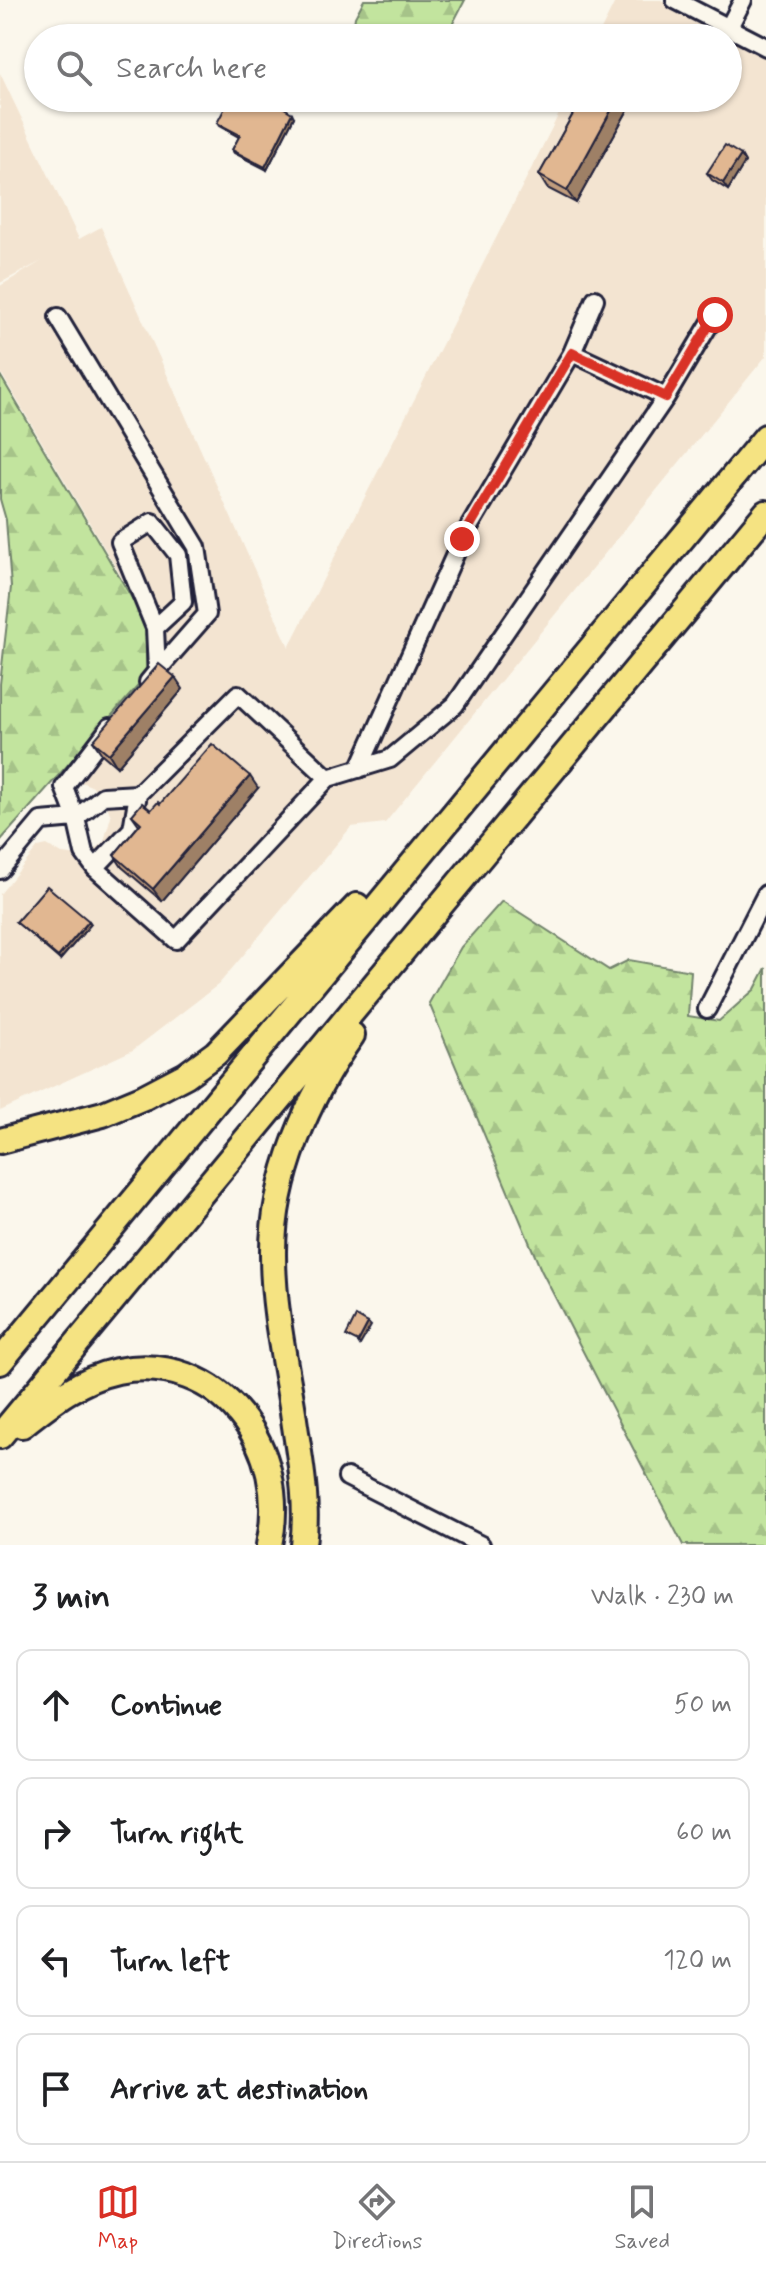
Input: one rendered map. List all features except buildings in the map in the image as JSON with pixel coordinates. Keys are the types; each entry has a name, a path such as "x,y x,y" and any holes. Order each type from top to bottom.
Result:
{"highway":[{"path":"0,1362 766,437"},
{"path":"0,1436 766,513"},
{"path":"0,1141 64,1127 103,1114 186,1075 216,1053 505,751"},
{"path":"303,1545 306,1521 303,1473 276,1295 273,1254 284,1180 302,1122 316,1090 467,873"},
{"path":"0,1446 21,1425 60,1396 97,1377 132,1369 177,1374 214,1390 227,1401 251,1428 262,1447 274,1499 269,1545"}],"street":[{"path":"675,0 723,24"},
{"path":"731,24 743,0"},
{"path":"742,34 766,47"},
{"path":"359,769 462,539 572,353 595,299"},
{"path":"120,716 64,787 76,818 84,853 95,868 176,940 328,778 390,759 455,705 666,397 715,315"},
{"path":"58,317 197,547 207,614 138,694"},
{"path":"572,353 666,397"},
{"path":"155,628 183,602 178,555 152,522 120,542 155,628 157,671"},
{"path":"95,868 132,829 138,794 238,694 328,778"},
{"path":"0,870 41,821 76,818 103,796 138,794"},
{"path":"707,1009 766,894"},
{"path":"347,1477 481,1545"}],"shaded area":[{"path":"616,0 661,0 707,24 604,24"},
{"path":"742,42 766,55 766,356 385,823 351,827 219,984 133,1050 0,1111 0,894 38,847 47,845 62,854 80,856 96,849 104,841 111,816 103,796 84,783 58,778 147,678 148,622 0,371 0,286 42,261 0,283 0,73 79,239 101,227 289,647 560,112 742,112"}],"green space":[{"path":"364,0 465,0 453,24 354,24"},
{"path":"0,375 146,622 146,677 0,841 0,684 11,587 6,520 0,499"},
{"path":"502,901 609,970 629,960 691,971 688,1016 719,1021 755,989 766,968 766,1545 683,1545 541,1270 429,1003 461,947"}],"route":[{"path":"462,539 572,353 666,397 715,315"}]}
